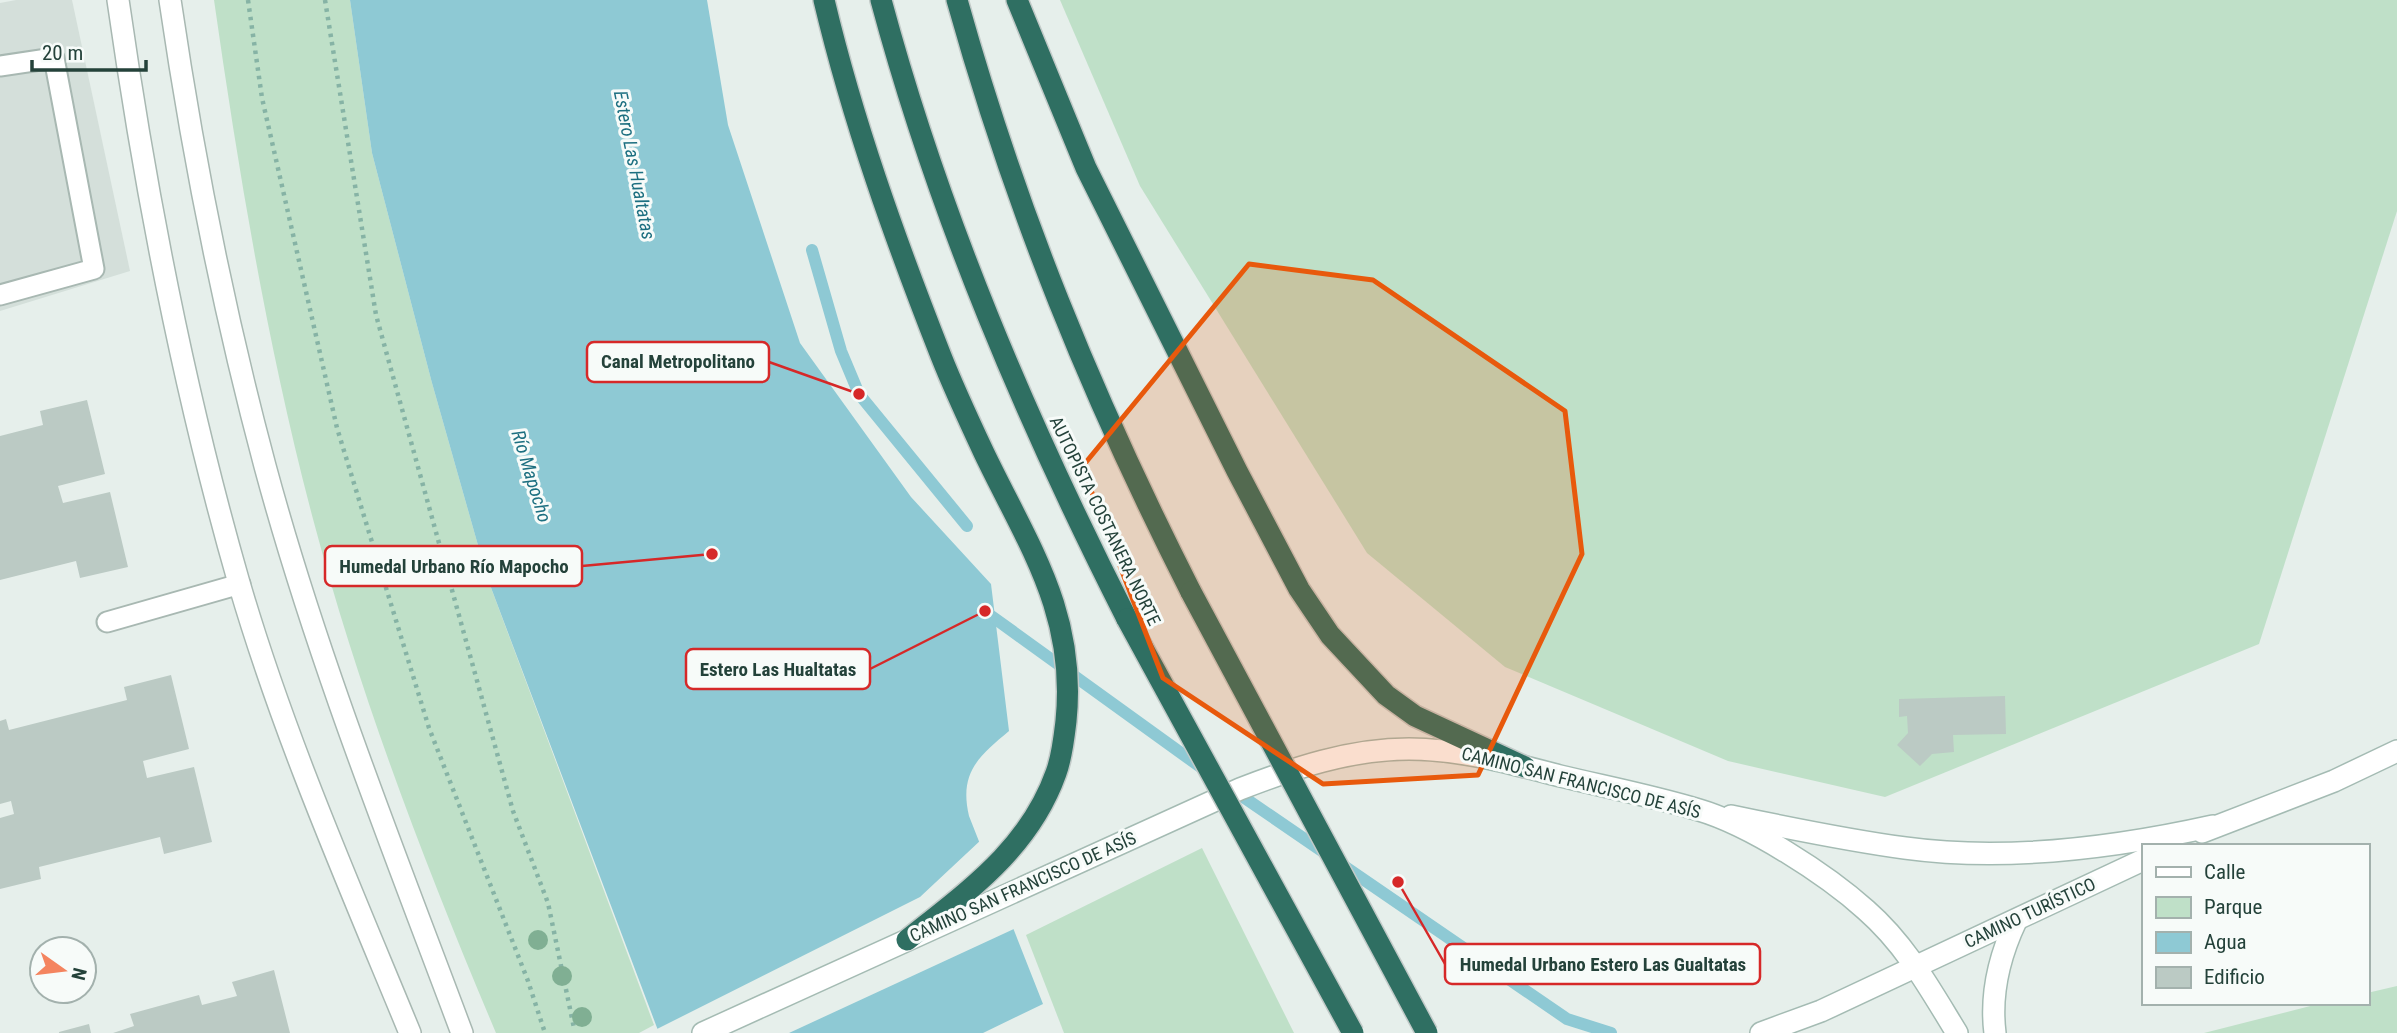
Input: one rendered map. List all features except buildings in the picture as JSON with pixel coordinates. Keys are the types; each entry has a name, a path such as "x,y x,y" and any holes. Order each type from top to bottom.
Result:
{"highway":[{"path":"824,0 843,78 870,166 905,263 978,441 1035,554 1059,620 1068,658 1068,698 1057,770 1045,801 1021,839 974,886 907,940"},
{"name":"AUTOPISTA COSTANERA NORTE","path":"881,0 927,154 970,273 1017,391 1069,506 1127,619 1353,1033"},
{"path":"957,0 1011,180 1050,286 1098,401 1191,592 1427,1033"},
{"path":"1017,0 1086,168 1299,589 1330,635 1386,695 1415,716 1524,767"}],"main road":[{"path":"118,0 154,222 179,344 240,584 280,709 410,1033"},
{"path":"170,0 198,168 265,466 306,599 357,747 462,1033"},
{"name":"CAMINO SAN FRANCISCO DE ASÍS","path":"704,1033 1240,789 1287,771 1331,759 1408,749 1487,757 1701,810 1768,844 1833,885 1874,917 1916,965 1957,1033"},
{"path":"2176,844 2213,826 2334,780 2397,751"},
{"path":"1701,810 1906,849 1958,852 2099,846 2213,826"},
{"name":"CAMINO TURÍSTICO","path":"1916,965 2142,860"},
{"path":"1996,1033 1993,994 2005,945 2016,921"},
{"path":"1761,1033 1821,1011 1916,965"}],"lane":[{"path":"0,66 54,58 94,269 0,295"},
{"path":"107,622 240,584"}],"path":[{"path":"248,0 262,97 337,428 429,728 528,981 545,1033"},
{"path":"325,0 376,315 513,811 548,903 574,1028"}],"highlighted area":[{"path":"1249,264 1373,280 1565,411 1582,554 1478,775 1323,784 1163,678 1082,467"}],"shaded area":[{"path":"16,0 72,0 130,271 0,311 0,3"}],"green space":[{"path":"214,0 350,0 372,153 432,383 487,577 654,1025 639,1033 496,1033 470,970 419,843 373,715 331,585 313,519 268,326"},
{"path":"1060,0 2397,0 2397,211 2259,644 1885,797 1728,761 1505,667 1367,553 1140,186"},
{"path":"1202,848 1294,1033 1064,1033 1026,935"},
{"path":"2397,986 2397,1033 2204,1033 2314,1005 2369,1005 2369,993"}],"water":[{"name":"Río Mapocho","path":"350,0 707,0 728,125 800,343 911,497 991,584 1009,731 988,749 974,767 969,777 967,801 969,816 1043,1004 983,1033 659,1033 487,577 432,383 372,153"}],"pier":[{"path":"982,839 1016,928 789,1033 653,1031 920,897"}],"waterway":[{"path":"812,250 841,351 859,394 967,526"},
{"name":"Estero Las Hualtatas","path":"983,610 1206,771"},
{"name":"Estero Las Hualtatas","path":"1233,790 1567,1019 1611,1033"}],"place":[{"name":"Canal Metropolitano","path":"859,394"},
{"name":"Humedal Urbano Río Mapocho","path":"712,554"},
{"name":"Estero Las Hualtatas","path":"985,611"},
{"name":"Humedal Urbano Estero Las Gualtatas","path":"1398,882"}]}
